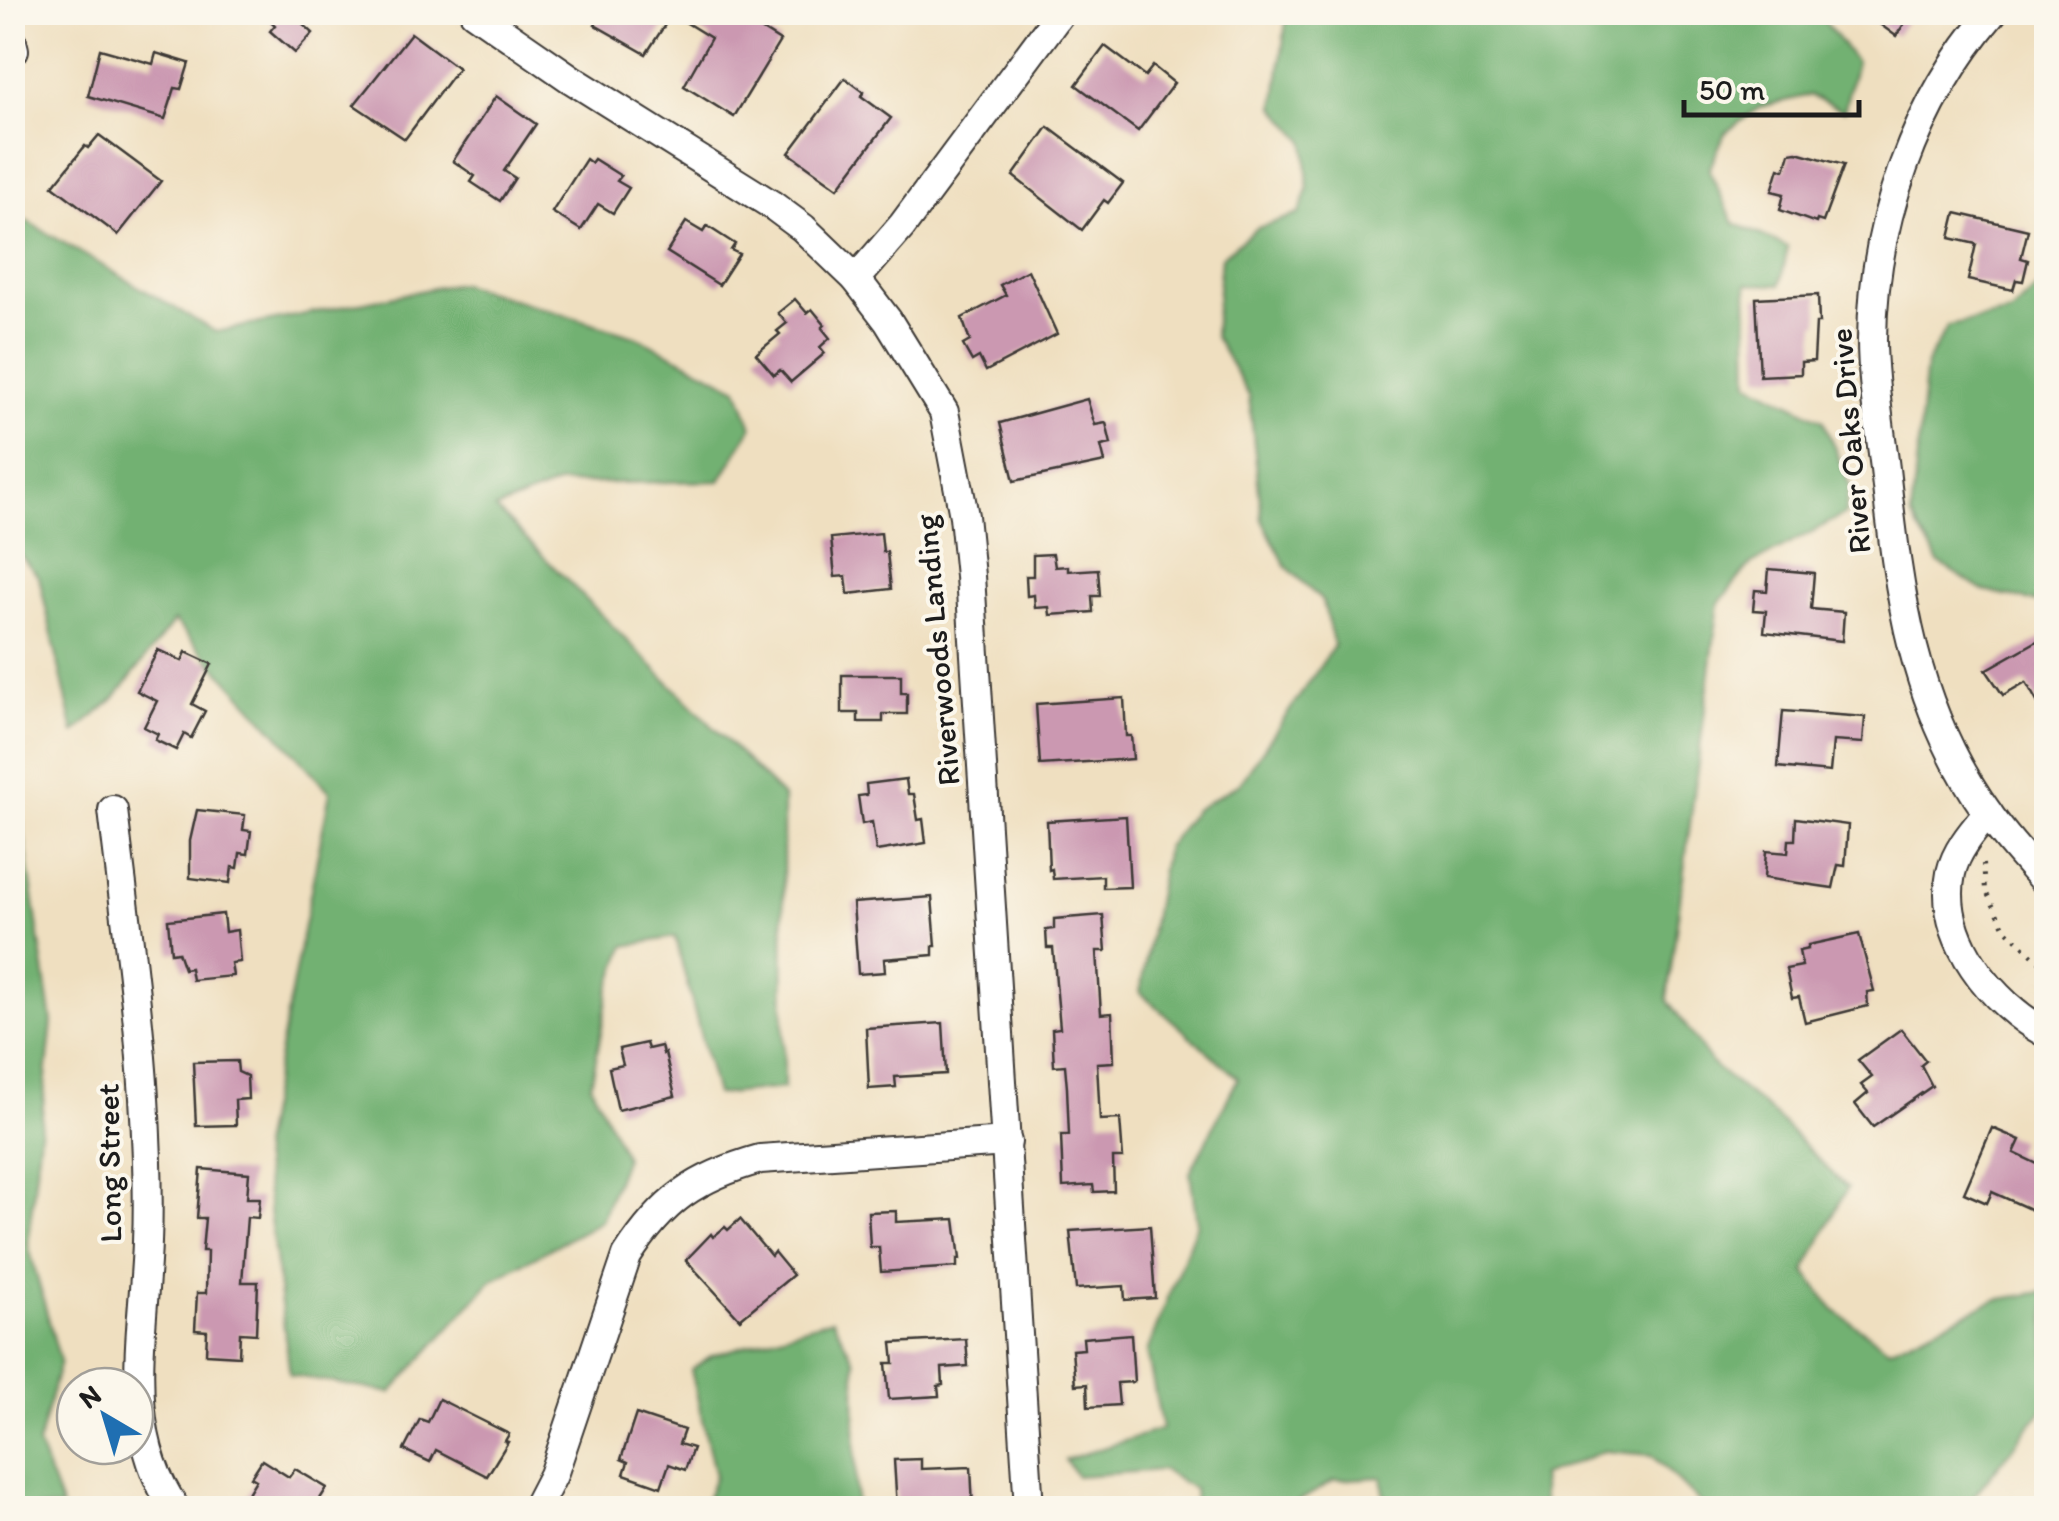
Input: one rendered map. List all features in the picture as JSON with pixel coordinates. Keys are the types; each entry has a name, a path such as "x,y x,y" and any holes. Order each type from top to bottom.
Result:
{"street":[{"name":"Riverwoods Landing","path":"474,12 571,80 803,228 856,279 888,321 944,412 964,516 1028,1508"},
{"path":"856,279 902,226 1061,12"},
{"name":"River Oaks Drive","path":"1992,12 1934,99 1898,178 1877,270 1872,343 1898,585 1908,639 1941,731 1988,813 2046,882"},
{"name":"Long Street","path":"114,810 148,1164 141,1421 146,1450 174,1508"},
{"path":"1988,813 1967,840 1951,874 1950,894 1964,947 1989,990 2010,1010 2046,1033"},
{"path":"536,1508 553,1474 626,1256 668,1203 694,1184 760,1159 1006,1142"}],"path":[{"path":"1967,840 1981,857 1986,870 1985,890 2005,928 2046,968"}],"green space":[{"path":"1287,13 1818,13 1856,62 1844,111 1810,95 1760,107 1725,133 1709,170 1734,223 1788,247 1780,285 1747,284 1749,382 1823,420 1850,486 1845,514 1750,565 1719,603 1667,999 1714,1066 1774,1115 1847,1188 1805,1271 1834,1310 1889,1349 1995,1300 2042,1292 2046,1295 2046,1406 1964,1508 1705,1508 1652,1455 1604,1451 1541,1476 1544,1508 1386,1508 1382,1477 1335,1480 1287,1508 1195,1508 1194,1489 1162,1470 1077,1476 1065,1460 1162,1429 1147,1352 1197,1223 1190,1173 1238,1078 1140,992 1166,847 1195,810 1240,783 1334,646 1323,602 1286,566 1262,520 1249,396 1214,335 1221,257 1257,228 1299,214 1308,190 1305,141 1275,107"},
{"path":"13,213 216,332 459,283 635,336 738,388 752,427 720,481 557,484 496,509 783,797 784,1088 716,1095 675,937 625,946 609,990 591,1085 625,1157 601,1221 492,1280 391,1393 290,1375 261,1147 330,792 174,621 114,699 74,733 39,577 13,547"},
{"path":"2046,280 2046,604 1984,591 1939,563 1911,516 1926,364 1948,326 2011,313"},
{"path":"12,785 21,816 52,1022 28,1244 60,1361 55,1366 38,1445 62,1508 13,1508"},
{"path":"832,1319 855,1361 856,1508 703,1508 715,1476 691,1370 711,1356"}],"building":[{"path":"261,12 290,12 313,33 295,53 270,31 275,25"},
{"path":"603,12 750,12 745,19 780,41 734,117 684,86 711,38 672,14 646,54 595,25"},
{"path":"1863,12 1912,12 1896,36"},
{"path":"411,33 458,68 405,139 354,105"},
{"path":"1105,46 1145,76 1153,66 1174,83 1138,131 1076,85"},
{"path":"100,49 153,64 156,53 189,63 181,89 175,88 165,119 88,96"},
{"path":"845,78 864,92 861,96 891,118 838,188 789,153"},
{"path":"496,96 536,124 504,171 515,178 500,201 471,182 475,176 453,161"},
{"path":"1048,127 1123,183 1108,203 1104,200 1082,230 1013,176"},
{"path":"99,135 161,181 118,235 53,186 85,146 88,148"},
{"path":"1790,153 1844,165 1823,222 1780,210 1784,194 1772,191 1779,168 1785,170"},
{"path":"586,159 591,163 594,159 621,176 617,181 629,188 613,213 598,204 581,230 552,212"},
{"path":"1956,213 2028,230 2021,258 2028,260 2023,281 2016,280 2013,290 1968,280 1976,244 1950,238"},
{"path":"686,222 703,232 707,226 735,244 731,250 739,254 719,285 667,252"},
{"path":"1028,270 1057,334 986,371 979,357 972,361 963,345 970,341 962,318 1006,295 1000,285"},
{"path":"1818,295 1814,361 1801,362 1801,374 1760,376 1756,298"},
{"path":"795,299 807,313 812,309 830,338 820,347 825,353 791,382 780,370 774,375 756,354 780,334 777,331 787,323 778,313"},
{"path":"1087,399 1095,425 1106,423 1111,444 1101,446 1105,462 1014,481 1000,423"},
{"path":"881,533 891,589 848,594 846,576 835,577 831,538"},
{"path":"1053,554 1055,567 1068,566 1068,571 1098,569 1100,596 1092,596 1093,612 1050,615 1049,607 1035,608 1034,595 1027,596 1026,576 1033,576 1033,555"},
{"path":"1769,569 1814,573 1811,609 1844,612 1842,641 1764,632 1766,611 1753,610 1755,590 1767,591"},
{"path":"2046,636 2046,718 2026,682 2003,695 1986,670"},
{"path":"158,650 182,661 186,652 212,664 192,704 205,711 191,738 184,734 176,750 155,740 158,734 144,727 157,701 137,691"},
{"path":"842,675 901,675 901,693 907,693 907,714 883,714 883,722 858,722 858,713 842,713"},
{"path":"1124,698 1126,736 1131,736 1133,759 1040,765 1036,704"},
{"path":"1783,711 1865,717 1863,743 1833,741 1830,772 1778,767"},
{"path":"906,779 908,794 914,794 918,820 923,819 926,843 876,851 872,822 862,824 858,796 867,795 866,784"},
{"path":"197,810 245,815 243,830 251,831 248,854 240,853 238,868 232,867 230,883 190,878 190,841"},
{"path":"1126,816 1130,887 1103,888 1103,876 1053,879 1052,869 1049,870 1047,821"},
{"path":"1796,818 1848,825 1845,866 1838,865 1833,888 1764,878 1766,851 1788,853 1789,840 1795,840"},
{"path":"932,897 936,946 933,955 884,959 885,972 858,974 853,903"},
{"path":"223,914 225,932 237,930 240,962 231,963 233,976 192,980 190,968 184,969 178,952 171,953 168,920"},
{"path":"1103,915 1106,951 1097,951 1101,1014 1112,1013 1114,1062 1097,1063 1100,1120 1120,1119 1123,1158 1113,1158 1114,1191 1094,1192 1093,1185 1063,1187 1061,1135 1069,1135 1067,1088 1065,1065 1054,1066 1052,1029 1060,1028 1053,948 1047,948 1046,930 1054,929 1054,919"},
{"path":"1859,934 1874,991 1867,992 1868,1006 1805,1022 1799,997 1792,998 1786,969 1802,966 1799,951 1808,949 1808,945"},
{"path":"943,1023 946,1074 895,1077 896,1087 869,1089 866,1028"},
{"path":"1901,1029 1926,1061 1921,1065 1932,1086 1873,1127 1855,1104 1868,1093 1861,1085 1872,1077 1858,1060"},
{"path":"646,1043 648,1049 661,1046 665,1053 675,1096 618,1110 609,1068 623,1065 619,1049"},
{"path":"237,1061 238,1072 247,1076 248,1099 235,1100 236,1125 196,1126 193,1062"},
{"path":"1992,1128 2020,1140 2014,1153 2046,1168 2032,1210 1992,1192 1987,1203 1964,1193"},
{"path":"201,1169 249,1173 247,1198 260,1198 258,1218 247,1217 242,1282 258,1282 256,1334 240,1333 239,1356 206,1354 207,1331 195,1330 197,1293 206,1293 207,1251 202,1251 205,1218 197,1218"},
{"path":"896,1211 896,1222 955,1219 960,1259 957,1267 881,1272 879,1247 870,1247 868,1212"},
{"path":"740,1219 793,1275 740,1319 686,1260 711,1234 713,1237 725,1227 728,1230"},
{"path":"1150,1226 1155,1298 1125,1300 1124,1286 1076,1289 1070,1231"},
{"path":"1131,1334 1134,1382 1117,1383 1119,1405 1088,1407 1087,1384 1075,1385 1072,1350 1084,1349 1083,1338"},
{"path":"966,1339 968,1366 942,1368 939,1396 889,1399 886,1363 894,1363 892,1343"},
{"path":"439,1399 509,1434 487,1476 436,1450 430,1462 404,1450 420,1419 428,1422"},
{"path":"636,1414 684,1430 679,1444 693,1448 685,1470 669,1464 661,1487 624,1474 628,1462 621,1459"},
{"path":"921,1459 921,1469 971,1467 973,1508 897,1508 894,1460"},
{"path":"262,1460 289,1477 295,1469 327,1488 314,1508 239,1508 256,1480 251,1477"}]}
